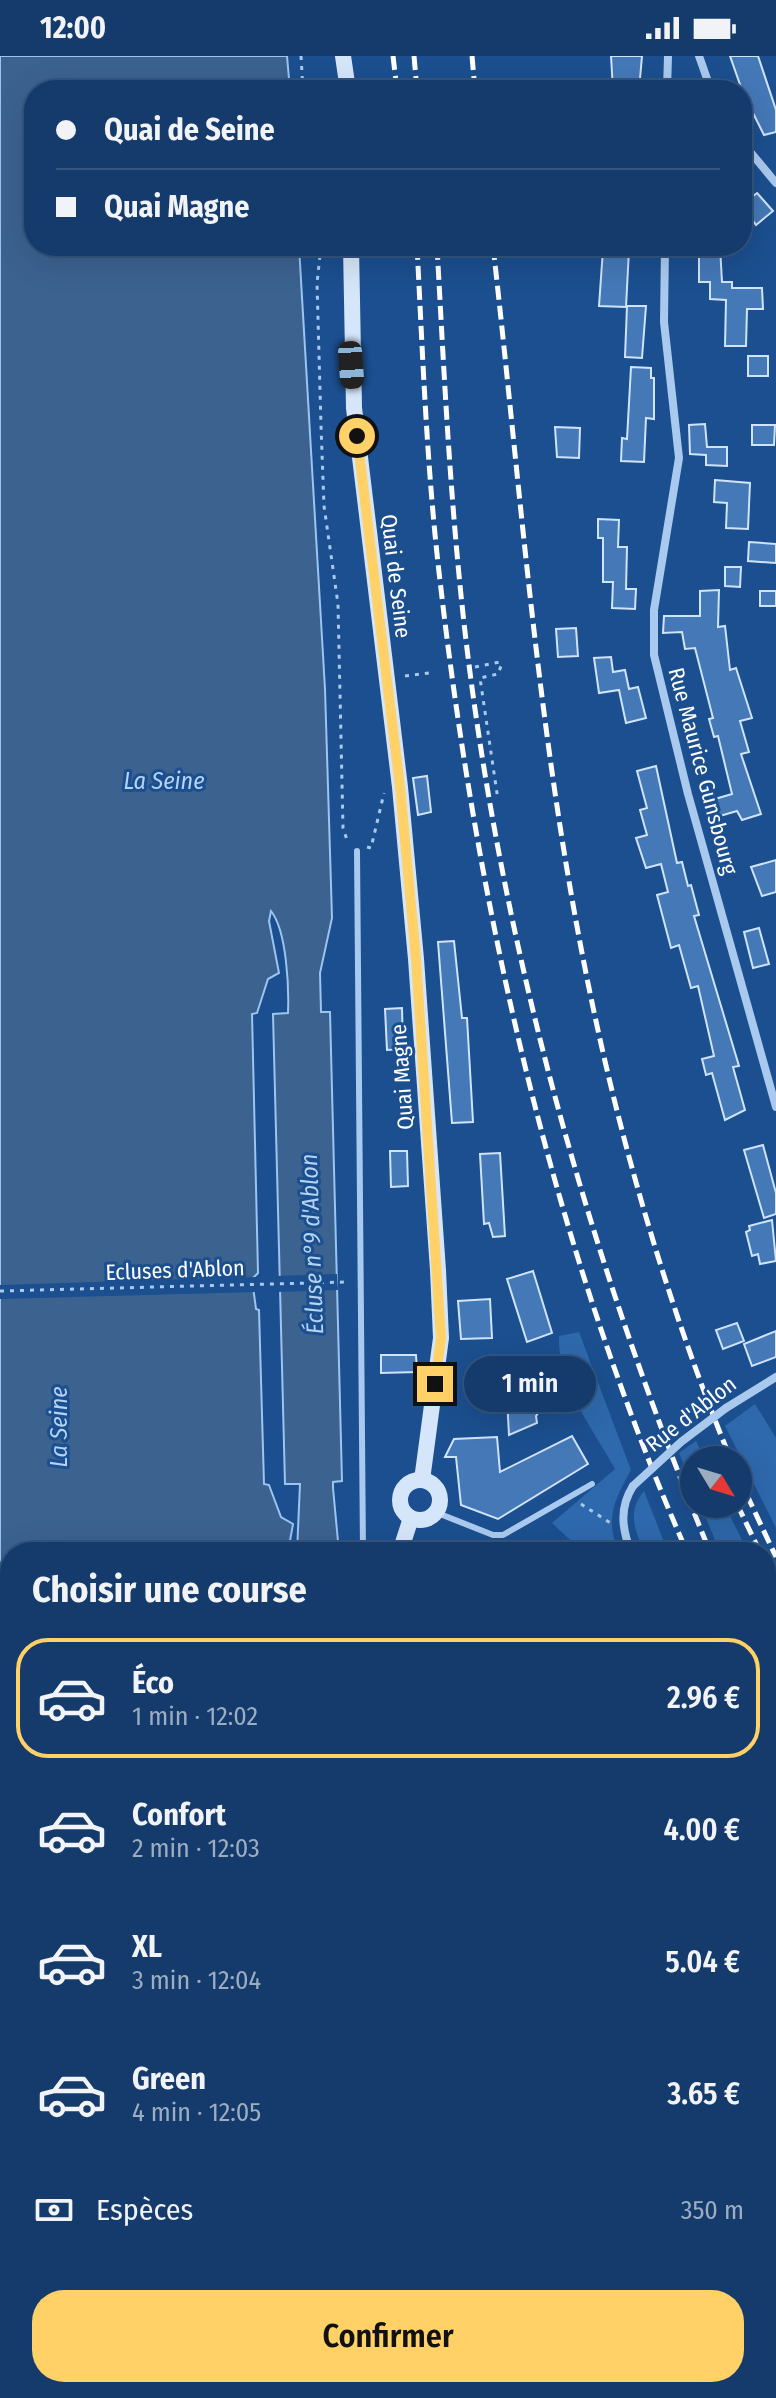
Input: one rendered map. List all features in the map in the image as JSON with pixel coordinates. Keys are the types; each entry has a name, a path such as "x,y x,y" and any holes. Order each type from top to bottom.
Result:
{"main road":[{"path":"343,56 347,80"},
{"name":"Quai de Seine","path":"351,256 354,408 393,674"},
{"name":"Quai Magne","path":"393,674 441,1338 422,1480"},
{"path":"422,1480 436,1489 439,1501 435,1512 424,1519 411,1518 402,1509 400,1497 410,1482 422,1480"},
{"path":"403,1542 411,1518"}],"street":[{"path":"667,80 668,56"},
{"path":"699,56 707,80"},
{"path":"752,154 776,183"},
{"name":"Rue Maurice Gunsbourg","path":"665,256 664,322 679,458 654,610 654,655 688,794 776,1107"},
{"name":"Rue d'Ablon","path":"623,1528 625,1501 633,1486 681,1442 726,1408 776,1377"},
{"path":"623,1528 628,1542"}],"lane":[{"path":"357,851 363,1542"},
{"path":"435,1512 493,1535 503,1535 592,1484"}],"path":[{"path":"301,56 302,80"},
{"path":"320,256 317,283 324,506 338,604 343,828 348,843 371,848 382,797"},
{"path":"475,667 500,662 501,666 498,674 480,678 498,800"},
{"path":"393,674 429,673"},
{"name":"Ecluses d'Ablon","path":"0,1291 350,1282"},
{"path":"569,1497 606,1522 623,1528"}],"shaded area":[{"path":"579,1332 631,1470 613,1510 612,1529 616,1542 572,1542 552,1523 615,1469 570,1388 560,1354 559,1336"},
{"path":"755,1404 776,1438 776,1528 752,1480 752,1446 735,1446 725,1426"},
{"path":"644,1491 664,1542 641,1542 634,1521 639,1498"},
{"path":"706,1518 731,1518 743,1542 716,1542"}],"water":[{"name":"La Seine","path":"0,56 287,56 289,80 24,80 24,256 300,256 325,689 332,918 320,973 321,1012 330,1012 342,1481 333,1482 338,1542 297,1542 300,1484 285,1484 273,1014 288,1013 288,990 281,932 271,911 269,921 279,973 268,979 257,1013 252,1014 258,1273 252,1279 256,1309 259,1310 264,1484 269,1485 281,1517 293,1524 290,1542 0,1542"}],"pier":[{"path":"337,1274 338,1290 276,1292 275,1276"},
{"path":"257,1277 256,1292 0,1299 0,1285"}],"building":[{"path":"611,56 642,56 640,80 612,80"},
{"path":"730,56 758,56 776,110 776,132 764,135 752,111 752,80 738,80"},
{"path":"757,193 773,211 756,225 752,219 752,197"},
{"path":"603,256 629,256 626,307 599,306"},
{"path":"699,256 721,256 722,282 732,282 732,288 762,288 763,309 747,309 746,346 725,346 726,300 710,299 710,282 699,282"},
{"path":"627,306 646,306 642,358 625,357"},
{"path":"748,356 768,356 768,376 748,376"},
{"path":"631,367 651,368 651,378 654,378 654,419 646,418 644,462 621,461 622,438 627,439"},
{"path":"705,424 707,447 727,447 727,466 706,465 706,455 690,454 689,425"},
{"path":"752,425 775,425 774,445 752,445"},
{"path":"555,427 580,428 579,458 557,457"},
{"path":"715,480 750,483 748,529 726,528 727,503 714,502"},
{"path":"598,519 619,520 618,547 627,547 626,589 636,589 635,609 612,608 613,582 603,582 603,538 598,538"},
{"path":"749,542 776,544 776,563 748,561"},
{"path":"725,567 741,567 740,587 725,586"},
{"path":"719,590 718,627 725,626 730,670 736,668 752,718 740,721 749,752 741,754 761,814 742,820 737,811 720,816 715,799 732,794 718,736 714,737 709,719 713,718 695,648 685,649 682,632 663,633 664,616 700,616 700,591"},
{"path":"760,591 776,591 776,606 760,606"},
{"path":"576,628 578,656 558,657 556,629"},
{"path":"611,657 613,672 625,670 629,689 638,687 646,718 626,723 619,690 599,693 594,658"},
{"path":"656,766 677,863 682,862 688,886 691,885 699,915 694,916 739,1066 733,1067 745,1110 725,1120 712,1073 706,1075 702,1059 714,1056 698,986 691,988 679,945 671,948 657,895 668,892 661,864 646,868 636,838 647,835 640,810 647,808 637,771"},
{"path":"427,776 431,812 418,815 413,778"},
{"path":"776,860 776,892 762,896 751,867"},
{"path":"759,928 769,964 753,968 744,932"},
{"path":"454,941 462,1018 467,1018 473,1122 452,1123 438,942"},
{"path":"402,1008 403,1049 387,1050 385,1009"},
{"path":"763,1145 776,1193 776,1214 764,1218 744,1150"},
{"path":"390,1151 407,1151 408,1186 391,1187"},
{"path":"500,1153 505,1236 493,1237 489,1223 484,1224 480,1154"},
{"path":"772,1220 776,1261 760,1264 758,1254 752,1256 746,1232 750,1230 749,1226"},
{"path":"533,1271 552,1333 527,1342 507,1279"},
{"path":"490,1299 492,1338 461,1339 458,1301"},
{"path":"737,1323 744,1341 723,1349 716,1330"},
{"path":"776,1331 776,1357 752,1366 744,1344"},
{"path":"381,1355 416,1355 417,1372 381,1373"},
{"path":"532,1395 545,1404 536,1416 537,1423 509,1435 507,1398"},
{"path":"572,1436 588,1464 498,1519 461,1505 456,1457 445,1457 454,1439 497,1437 500,1472"}],"railway":[{"path":"393,56 396,80"},
{"path":"414,56 416,80"},
{"path":"472,56 474,80"},
{"path":"418,256 429,460 441,589 457,712 500,958 528,1080 598,1320 640,1437 683,1542"},
{"path":"438,256 459,576 480,742 500,861 525,979 588,1212 625,1326 706,1542"},
{"path":"494,256 541,692 583,958 611,1086 645,1212 685,1338 725,1446"},
{"path":"752,1506 769,1542"},
{"path":"744,1518 755,1542"}],"route":[{"path":"357,436 400,787 416,959 438,1270 441,1338 435,1384"}],"water label":[{"name":"Écluse n°9 d'Ablon","path":"312,1244"}]}
